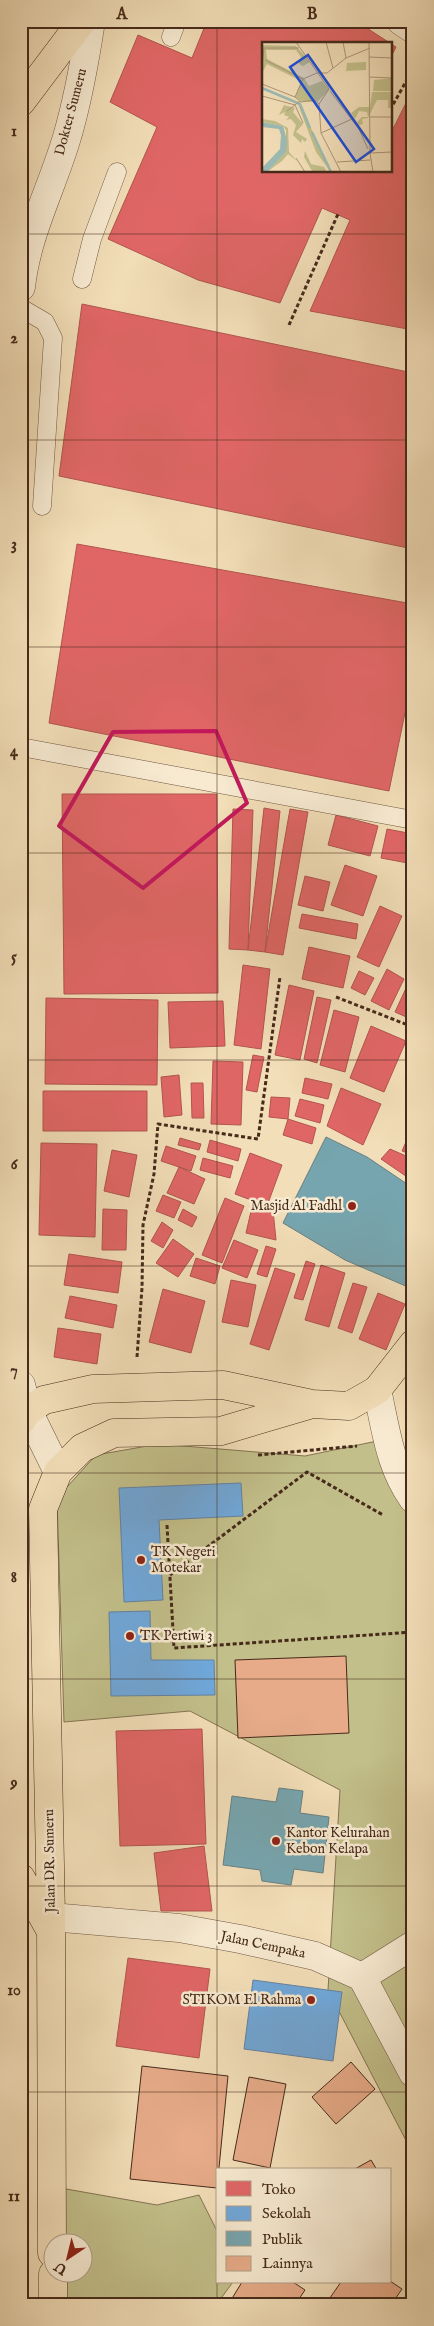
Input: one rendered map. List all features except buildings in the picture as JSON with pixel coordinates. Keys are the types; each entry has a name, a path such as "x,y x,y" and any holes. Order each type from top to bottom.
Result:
{"main road":[{"path":"21,102 82,21"},
{"path":"24,1406 93,1389 223,1385 312,1404 349,1406 377,1390 413,1344"},
{"path":"58,1472 82,1448 114,1433 220,1431 312,1404"},
{"name":"Jalan DR. Sumeru","path":"52,2234 51,1924 43,1509 58,1472"},
{"path":"21,1878 51,1924"},
{"path":"53,2284 53,2305"}],"street":[{"name":"Dokter Sumeru","path":"21,287 24,261 37,216 67,138 91,21"},
{"path":"401,21 413,29"},
{"path":"377,1390 400,1480 413,1499"},
{"path":"24,1406 58,1472"},
{"name":"Jalan Cempaka","path":"51,1924 179,1928 240,1939 315,1956 362,1977"},
{"path":"413,1945 362,1977 413,2073"}],"lane":[{"path":"82,279 92,238 117,172"},
{"path":"21,308 45,322 53,338 42,506"},
{"path":"21,747 413,820"}],"path":[{"path":"392,106 413,69"},
{"path":"289,325 338,214"},
{"path":"134,1387 142,1288 143,1225 154,1174 158,1124 258,1139 280,977"},
{"path":"336,997 413,1027"},
{"path":"251,1456 389,1443"},
{"path":"170,1576 307,1472 388,1518"},
{"path":"167,1525 174,1648 413,1632"}],"highlighted area":[{"path":"216,731 247,803 143,888 59,826 113,732"}],"shaded area":[{"path":"382,1440 413,1492 413,2154 328,1990 340,1790 190,1711 64,1722 57,1498 96,1455 159,1444 305,1456"},
{"path":"21,1782 28,1809 27,1854 21,1846"},
{"path":"49,2186 157,2205 199,2195 216,2229 216,2284 232,2284 216,2305 53,2305 52,2284 92,2284 92,2234 51,2234"}],"place":[{"name":"Masjid Al Fadhl","path":"352,1206"},
{"name":"TK Negeri Motekar","path":"141,1560"},
{"name":"TK Pertiwi 3","path":"130,1636"},
{"name":"Kantor Kelurahan Kebon Kelapa","path":"276,1841"},
{"name":"STIKOM El Rahma","path":"311,2000"}]}
